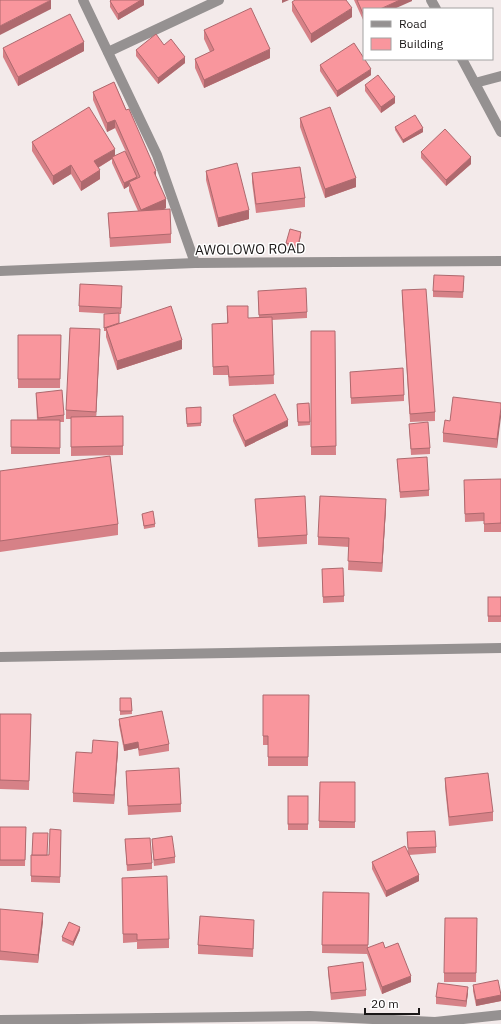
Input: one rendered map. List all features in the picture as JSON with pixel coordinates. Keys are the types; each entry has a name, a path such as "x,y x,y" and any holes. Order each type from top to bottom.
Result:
{"street":[{"path":"83,0 157,154 195,264"},
{"path":"108,52 219,0"},
{"path":"463,60 501,132"},
{"path":"475,83 501,76"},
{"name":"AWOLOWO ROAD","path":"0,271 195,264 501,261"},
{"path":"0,657 501,648"},
{"path":"0,1020 310,1020 435,1022 501,1015"}],"building":[{"path":"0,0 51,0 0,26"},
{"path":"141,0 118,14 110,1"},
{"path":"295,0 346,0 352,8 311,34 292,2"},
{"path":"357,0 400,0 382,8 363,8 363,14"},
{"path":"251,8 270,49 204,80 195,59 214,50 204,30"},
{"path":"70,14 84,42 18,77 3,48"},
{"path":"156,34 164,45 171,39 185,57 158,78 136,50"},
{"path":"354,43 363,57 363,60 365,60 371,69 337,91 320,65"},
{"path":"378,75 395,97 381,107 365,85"},
{"path":"114,82 126,110 129,109 156,171 154,172 166,199 141,210 129,182 140,177 115,120 107,123 93,92"},
{"path":"89,107 115,149 94,161 100,170 81,182 71,165 53,176 32,142"},
{"path":"330,107 356,178 325,189 300,118"},
{"path":"415,115 423,128 403,140 395,127"},
{"path":"445,129 471,157 446,180 421,152"},
{"path":"125,151 137,177 124,183 112,157"},
{"path":"237,163 249,210 218,218 206,171"},
{"path":"300,167 305,198 256,204 252,173"},
{"path":"170,209 171,234 110,238 108,213"},
{"path":"290,229 301,232 298,246 286,243"},
{"path":"434,275 464,276 463,292 433,291"},
{"path":"80,284 122,286 121,308 79,306"},
{"path":"306,288 307,312 259,315 258,291"},
{"path":"426,289 435,412 410,414 402,290"},
{"path":"171,306 182,340 117,361 106,328"},
{"path":"227,306 248,306 248,318 272,317 274,375 229,377 228,366 213,367 212,324 228,323"},
{"path":"119,313 119,323 104,328 104,314"},
{"path":"70,328 100,329 96,412 66,410"},
{"path":"311,331 335,331 336,446 311,447"},
{"path":"18,335 61,335 60,379 18,379"},
{"path":"403,368 404,395 351,398 350,372"},
{"path":"62,390 64,415 38,418 36,393"},
{"path":"275,394 288,420 245,441 233,415"},
{"path":"453,397 501,403 497,439 443,433 445,420 450,421"},
{"path":"309,403 310,422 298,422 297,404"},
{"path":"201,407 201,423 187,424 186,408"},
{"path":"123,416 123,446 71,447 71,417"},
{"path":"11,420 60,420 60,448 11,447"},
{"path":"428,422 430,448 411,449 409,424"},
{"path":"110,456 118,524 0,541 0,471"},
{"path":"427,457 429,490 400,492 397,459"},
{"path":"501,479 501,523 484,524 484,513 465,514 464,480"},
{"path":"305,496 307,535 258,538 255,499"},
{"path":"320,496 386,499 382,563 348,561 349,538 318,537"},
{"path":"153,511 155,524 144,526 142,514"},
{"path":"343,568 344,596 323,597 322,569"},
{"path":"488,597 501,597 501,616 488,616"},
{"path":"263,695 309,695 308,757 268,757 268,736 263,736"},
{"path":"120,698 131,698 132,711 120,711"},
{"path":"162,711 169,744 139,750 138,742 124,745 119,719"},
{"path":"0,714 31,714 29,781 0,780"},
{"path":"93,740 118,742 114,795 73,793 76,752 92,753"},
{"path":"179,768 181,804 128,806 126,771"},
{"path":"488,773 493,812 449,817 445,778"},
{"path":"320,782 355,782 355,822 319,821"},
{"path":"288,796 308,796 308,824 288,824"},
{"path":"0,827 26,827 25,860 0,860"},
{"path":"50,829 61,830 60,877 31,876 31,855 49,855"},
{"path":"435,831 436,847 408,848 407,832"},
{"path":"33,833 48,833 47,855 32,855"},
{"path":"172,836 175,857 154,860 152,839"},
{"path":"150,838 152,863 127,865 125,839"},
{"path":"405,846 419,875 386,891 372,862"},
{"path":"167,876 169,939 137,940 137,934 123,934 122,878"},
{"path":"323,892 369,893 368,945 322,945"},
{"path":"0,909 43,913 38,955 0,951"},
{"path":"200,916 254,920 253,949 198,945"},
{"path":"445,918 477,918 476,973 444,973"},
{"path":"69,922 80,927 73,942 62,937"},
{"path":"383,942 385,948 398,943 411,976 382,987 367,948"},
{"path":"363,962 366,990 331,993 328,967"},
{"path":"498,980 501,995 476,1000 473,985"},
{"path":"438,983 468,987 466,1001 436,997"}]}
